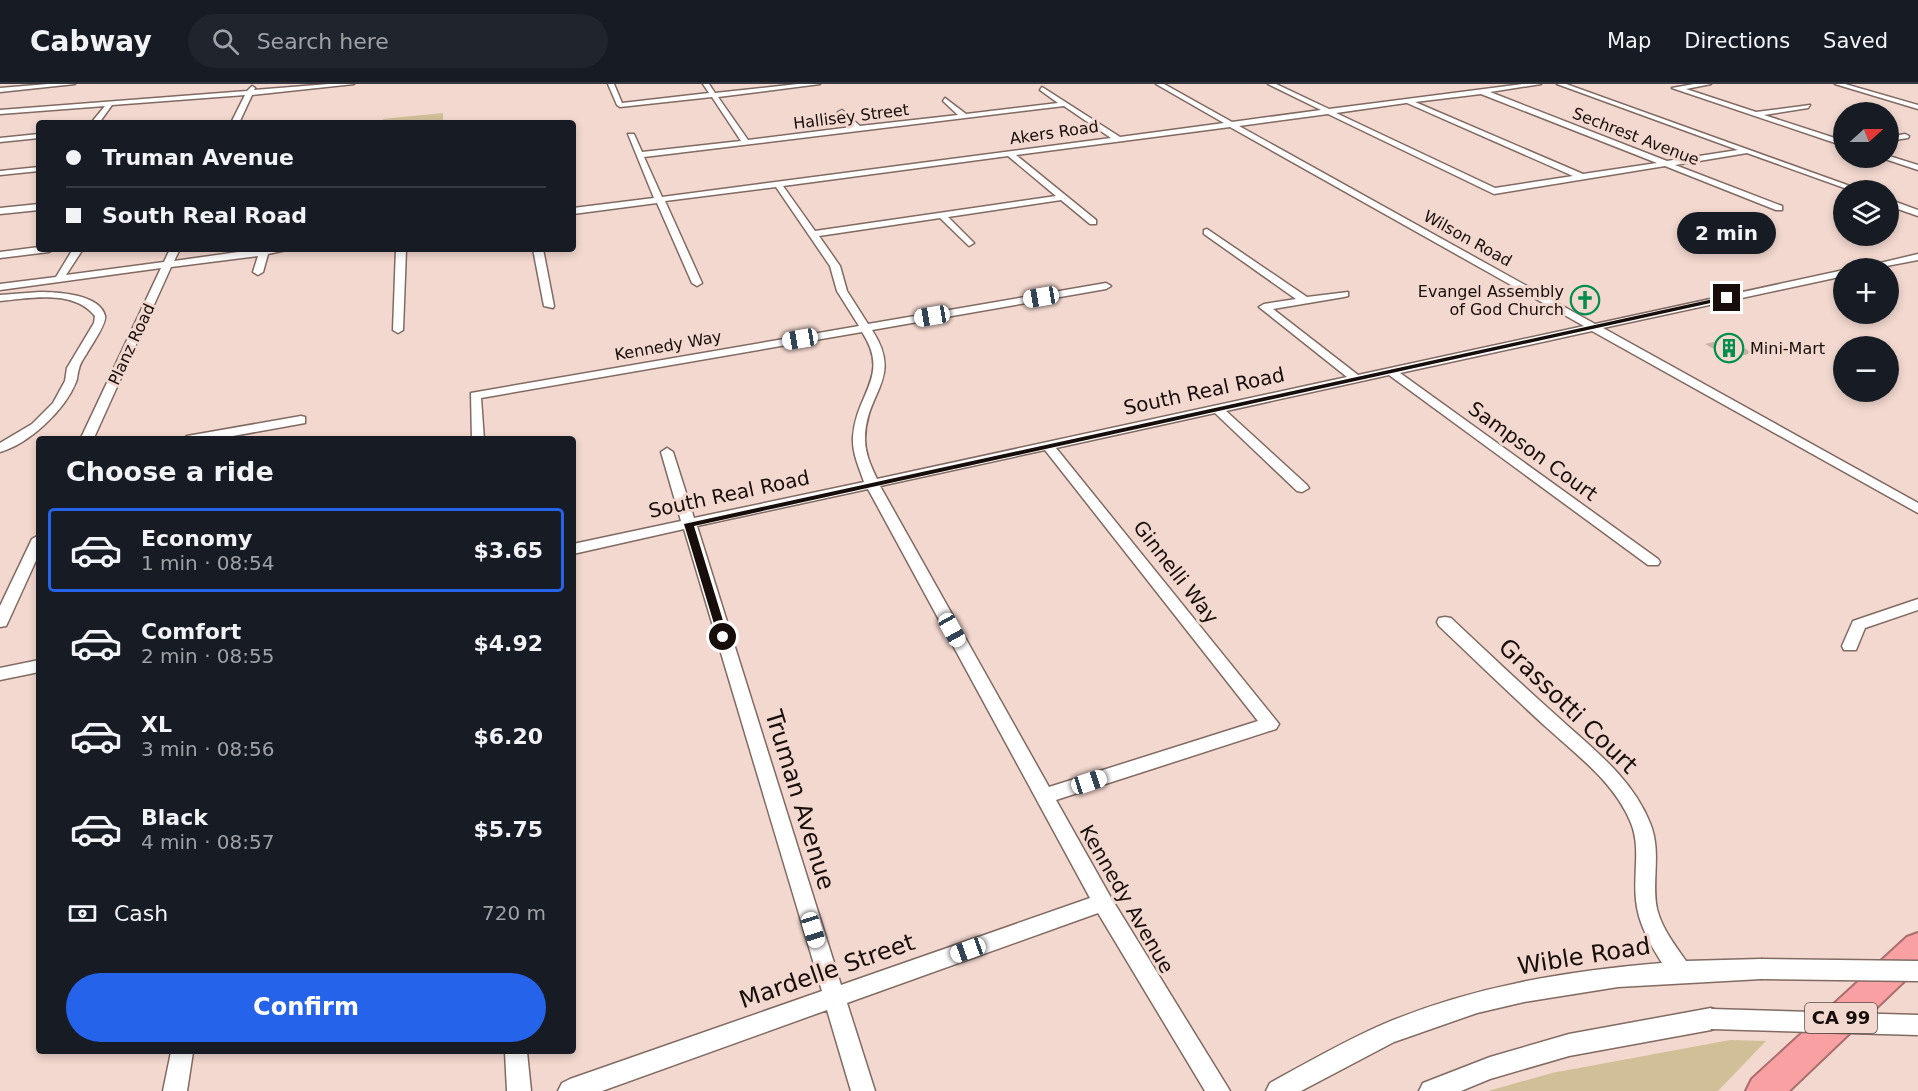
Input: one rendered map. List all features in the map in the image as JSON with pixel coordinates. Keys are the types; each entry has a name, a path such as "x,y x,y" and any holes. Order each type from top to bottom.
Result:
{"highway":[{"name":"CA 99","path":"1764,1091 1918,947"}],"street":[{"path":"0,90 72,84"},
{"path":"236,120 253,84"},
{"path":"0,112 111,102 249,94 351,84"},
{"path":"610,84 620,105 817,84"},
{"path":"706,84 746,142"},
{"name":"Wilson Road","path":"1158,84 1918,509"},
{"path":"1271,84 1494,191 1746,151"},
{"name":"Akers Road","path":"576,211 1538,84"},
{"path":"1560,84 1833,182"},
{"path":"1707,84 1676,88 1833,140"},
{"path":"1838,84 1918,107"},
{"path":"1042,89 1118,139"},
{"name":"Sechrest Avenue","path":"1482,91 1779,208"},
{"path":"945,100 964,116"},
{"path":"1406,101 1582,177"},
{"path":"96,120 111,102"},
{"name":"Hallisey Street","path":"640,155 1066,104"},
{"path":"1754,114 1808,106"},
{"path":"842,112 858,129"},
{"path":"0,140 36,136"},
{"path":"631,136 697,283"},
{"path":"1899,137 1905,136"},
{"path":"1009,153 1094,222"},
{"path":"1899,162 1918,168"},
{"path":"0,173 36,169"},
{"name":"Kennedy Avenue","path":"778,184 835,266 842,291 877,346 880,357 878,381 865,406 859,437 861,453 872,484 1103,902 1218,1091"},
{"path":"813,234 1063,197"},
{"path":"0,211 33,205"},
{"path":"1899,206 1918,213"},
{"path":"942,215 969,243"},
{"path":"1208,232 1306,301"},
{"path":"0,255 36,251"},
{"path":"59,279 76,252"},
{"name":"Planz Road","path":"88,436 174,252"},
{"path":"0,287 251,252"},
{"path":"258,272 263,252"},
{"path":"398,330 402,252"},
{"path":"539,252 549,306"},
{"path":"1899,261 1918,257"},
{"name":"South Real Road","path":"576,548 1833,275"},
{"name":"Kennedy Way","path":"478,436 475,396 1106,286"},
{"path":"1344,294 1264,307 1356,379"},
{"path":"0,298 39,295 70,297 91,305 100,316 99,323 73,368 71,381 58,405 36,427 0,448"},
{"name":"Sampson Court","path":"1390,371 1653,562"},
{"path":"1218,409 1302,488"},
{"path":"210,436 301,420"},
{"name":"Ginnelli Way","path":"1044,796 1270,724 1048,446"},
{"name":"Truman Avenue","path":"667,452 863,1091"},
{"path":"0,622 35,554"},
{"path":"1850,646 1859,624 1918,604"},
{"name":"Grassotti Court","path":"1445,622 1600,767 1626,797 1641,822 1647,843 1649,861 1646,888 1647,910 1656,934 1679,970"},
{"path":"0,674 36,667"},
{"name":"Mardelle Street","path":"570,1091 1103,902"},
{"name":"Wible Road","path":"1278,1091 1327,1063 1388,1034 1451,1011 1531,989 1597,978 1679,970 1918,971"},
{"path":"1431,1091 1490,1068 1569,1045 1711,1018 1918,1025"},
{"path":"175,1091 182,1054"},
{"path":"516,1054 519,1091"}],"shaded area":[{"path":"443,113 443,120 383,119"},
{"path":"1730,1040 1766,1041 1718,1091 1488,1091 1552,1073"}],"building":[{"name":"Mini-Mart","path":"1727,339 1753,353 1731,358 1705,344"}],"place":[{"name":"Evangel Assembly of God Church","path":"1585,300"},
{"name":"Mini-Mart","path":"1729,348"}],"route":[{"path":"723,637 689,524 1727,298"}]}
